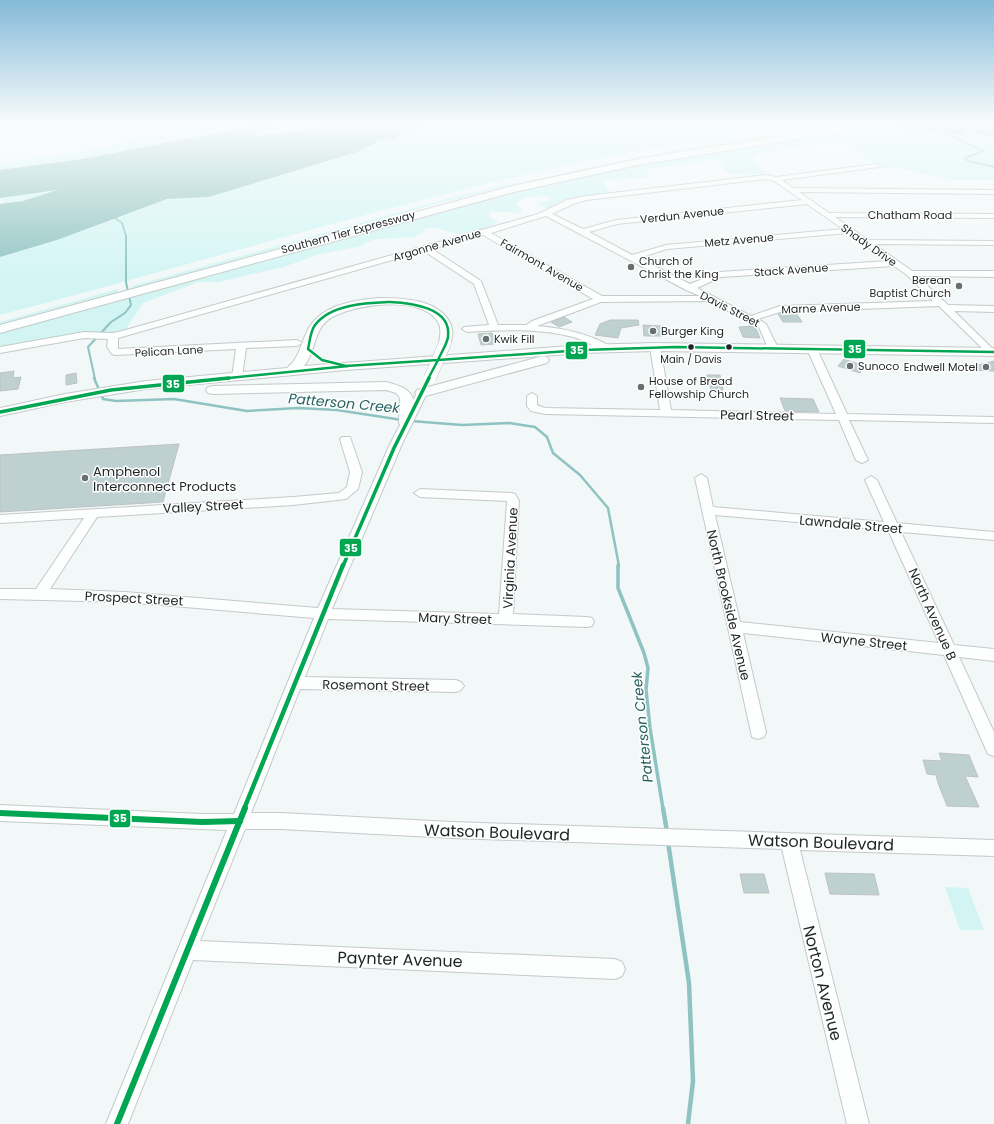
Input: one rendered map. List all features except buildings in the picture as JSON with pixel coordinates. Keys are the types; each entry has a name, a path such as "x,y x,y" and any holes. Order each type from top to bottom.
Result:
{"highway":[{"name":"Southern Tier Expressway","path":"0,329 131,287 453,196 527,177"},
{"name":"Southern Tier Expressway","path":"131,287 512,189 566,177"},
{"name":"Southern Tier Expressway","path":"0,319 118,291"}],"main road":[{"path":"290,372 302,361 302,346 314,328 321,319 331,313 359,304 386,301 411,304 433,312 446,324 448,332 445,343 422,393"},
{"path":"302,346 322,360 346,366"},
{"path":"0,412 111,390 346,366 583,349 655,347 993,352"},
{"path":"422,393 583,349"},
{"path":"111,390 158,391 386,386 399,388 406,395 412,405 406,423"}],"street":[{"name":"Argonne Avenue","path":"0,350 84,335 113,336 547,214 570,202 586,198 763,177"},
{"name":"Argonne Avenue","path":"769,177 776,179 788,177"},
{"name":"Shady Drive","path":"776,179 825,215 910,273 993,352"},
{"path":"791,190 994,192"},
{"name":"Verdun Avenue","path":"582,232 616,222 808,202"},
{"name":"Davis Street","path":"547,214 763,326 773,348"},
{"name":"Chatham Road","path":"825,215 994,216"},
{"name":"Metz Avenue","path":"631,258 666,247 849,231"},
{"name":"Fairmont Avenue","path":"484,232 600,299"},
{"path":"865,242 994,243"},
{"path":"426,248 478,283 495,328"},
{"name":"Stack Avenue","path":"689,288 720,275 897,263"},
{"path":"910,273 994,274"},
{"path":"528,328 535,323 600,299 712,299"},
{"name":"Marne Avenue","path":"751,319 765,312 780,309 944,306 994,309"},
{"path":"467,329 528,328 591,339 608,348"},
{"name":"Pelican Lane","path":"113,336 112,347 115,352 302,346"},
{"path":"237,377 241,347"},
{"path":"655,347 666,413"},
{"path":"812,349 862,460"},
{"path":"412,405 422,393"},
{"name":"Pearl Street","path":"532,396 532,406 535,409 545,411 994,420"},
{"path":"117,1124 323,613 406,423"},
{"name":"Valley Street","path":"0,519 293,501 342,496 352,489 356,472 346,439"},
{"name":"North Brookside Avenue","path":"701,478 758,732"},
{"name":"North Avenue B","path":"871,480 994,749"},
{"name":"Virginia Avenue","path":"420,493 511,497 514,501 506,619"},
{"name":"Lawndale Street","path":"708,510 994,536"},
{"path":"40,593 92,513"},
{"name":"Prospect Street","path":"0,594 40,593 138,596 323,613"},
{"name":"Mary Street","path":"323,613 587,622"},
{"name":"Wayne Street","path":"734,627 994,655"},
{"name":"Rosemont Street","path":"295,683 456,686"},
{"name":"Watson Boulevard","path":"0,813 202,822 281,821 433,830 994,848"},
{"name":"Norton Avenue","path":"789,841 825,994 858,1124"},
{"name":"Paynter Avenue","path":"186,950 615,969"}],"shaded area":[{"path":"0,177 273,177 209,197 167,199 57,240 0,257 0,204 23,201 57,190 0,198"},
{"path":"273,177 515,177 368,214 0,315 0,257 57,240 167,199 209,197"},
{"path":"548,177 555,177 529,182"},
{"path":"578,177 642,177 606,180 604,182 609,191 603,194 565,199 548,208 536,204 548,201 552,197 538,196 524,199 516,204 523,211 517,213 491,211 489,217 498,222 474,232 460,234 429,228 416,236 372,240 362,246 319,254 284,267 218,282 198,282 143,303 126,329 122,331 0,348 0,333 535,186"},
{"path":"942,177 994,177 994,180 953,180"},
{"path":"518,183 425,207 131,290 132,286 446,199"},
{"path":"60,189 23,201 0,204 4,202 0,198"},
{"path":"118,289 118,294 0,326 0,322"},
{"path":"945,887 968,888 984,930 960,930"}],"waterway":[{"name":"Patterson Creek","path":"114,214 115,218 122,223 126,236"},
{"name":"Patterson Creek","path":"95,379 88,347 111,322 125,313 131,305 126,282 126,236"},
{"name":"Patterson Creek","path":"94,378 103,399 116,401 174,399 247,411 298,408 337,410 402,420"},
{"name":"Patterson Creek","path":"411,421 462,425 509,423 535,427 547,437 553,453 580,475 608,508 619,566"},
{"name":"Patterson Creek","path":"618,565 618,588 644,653 648,668 646,690 650,728 663,809"},
{"name":"Patterson Creek","path":"663,808 667,832"},
{"name":"Patterson Creek","path":"668,842 689,983 693,1081 688,1124"}],"transit line":[{"name":"35","path":"390,302 408,304 428,309 443,319 447,327 448,337 438,360 346,366 322,360 308,349 313,328 321,319 339,310 350,307 371,303 390,302"},
{"name":"35","path":"438,360 583,350 676,347 767,347 994,352"},
{"name":"35","path":"117,1124 329,598 394,448 438,360"},
{"name":"35","path":"0,412 111,390 348,366"},
{"name":"35","path":"0,813 202,822 240,821"}],"place":[{"name":"Church of Christ the King","path":"631,267"},
{"name":"Berean Baptist Church","path":"959,286"},
{"name":"Burger King","path":"653,331"},
{"name":"Kwik Fill","path":"486,339"},
{"name":"Main / Davis","path":"691,347"},
{"name":"Sunoco","path":"850,366"},
{"name":"Endwell Motel","path":"986,367"},
{"name":"House of Bread Fellowship Church","path":"641,387"},
{"name":"Amphenol Interconnect Products","path":"85,478"}]}
